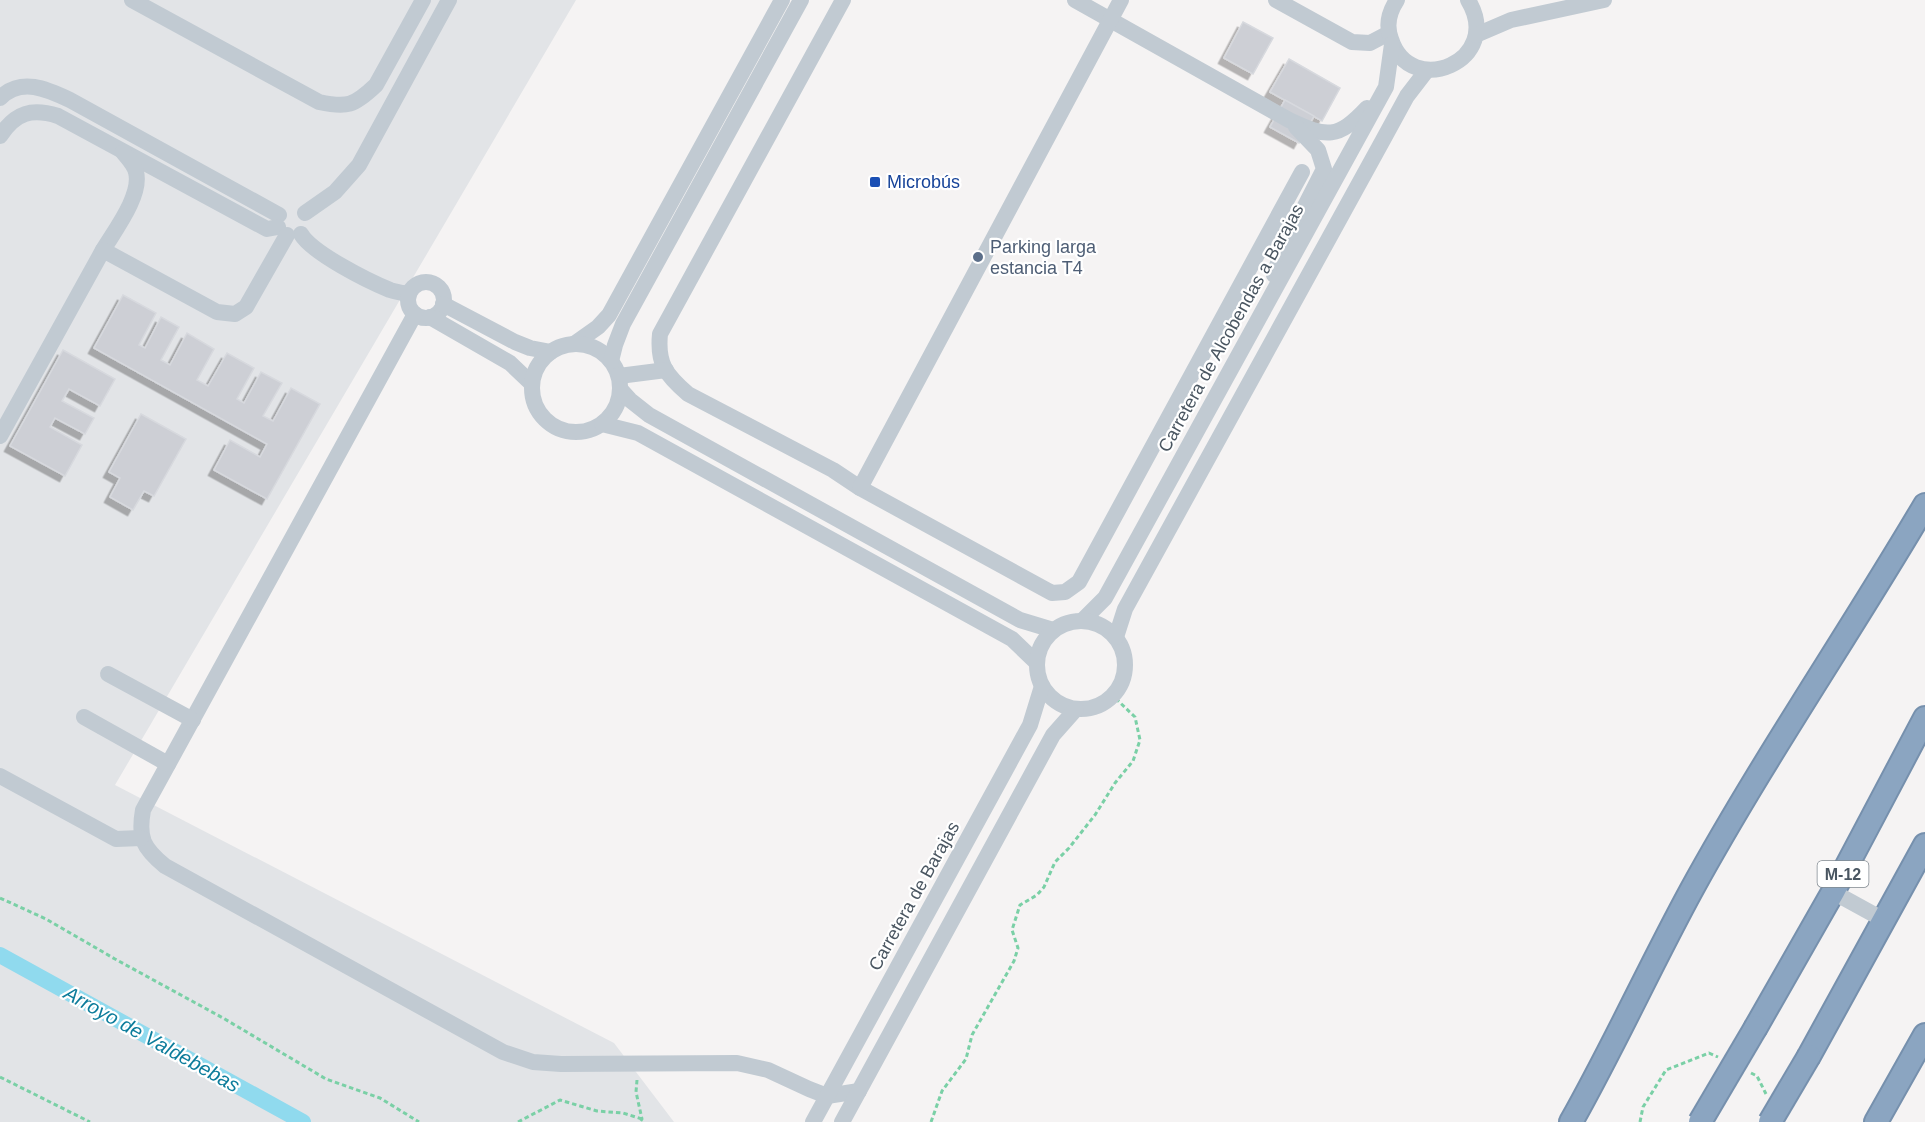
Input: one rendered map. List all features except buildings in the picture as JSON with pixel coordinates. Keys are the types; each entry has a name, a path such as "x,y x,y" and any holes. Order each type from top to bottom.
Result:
{"highway":[{"path":"1571,1122 1596,1078 1692,888 1819,675 1925,505"},
{"name":"M-12","path":"1700,1122 1833,892 1925,718"},
{"path":"1770,1122 1809,1056 1925,845"},
{"path":"1876,1122 1925,1035"}],"street":[{"path":"132,0 319,102 336,106 353,104 376,85 423,0"},
{"path":"305,213 335,192 359,165 450,0"},
{"path":"782,0 609,315 594,331 574,344 551,352 538,366 532,384 533,399 539,412 548,422 561,429 575,432 589,430 602,424 615,408 617,376 615,345 623,324 801,0"},
{"path":"843,0 660,334 658,352 671,379 688,394 833,470 860,488 1052,593 1065,592 1079,582 1302,172"},
{"path":"1075,0 1289,120 1316,131 1337,132 1354,122 1386,87"},
{"path":"860,488 1121,0"},
{"path":"1276,0 1352,42 1370,43 1390,39 1401,57 1413,66 1427,70 1440,70 1452,65 1463,58 1471,48 1476,35 1477,23 1472,0"},
{"path":"1476,35 1510,20 1604,0"},
{"name":"Carretera de Alcobendas a Barajas","path":"1082,621 1105,597 1386,87 1390,39 1389,4"},
{"path":"1116,637 1125,609 1407,96 1427,70"},
{"path":"0,98 7,92 31,86 45,89 80,105 286,228 324,255 391,290 409,294"},
{"path":"0,136 16,118 31,111 42,111 58,116 267,229 286,228 307,226 308,222 305,213 298,207 289,206 281,211 286,228 246,307 235,314 217,312 104,250"},
{"path":"1261,315 1282,251 1324,169 1321,155 1314,144 1289,120"},
{"path":"0,436 6,412 134,196 137,183 136,173 132,162 120,150"},
{"path":"532,384 510,363 423,316 409,305 409,294 417,284 428,282 439,287 443,304 439,313 423,316 168,764 144,810 141,838 150,853 165,866 503,1052 533,1062 561,1064 737,1063 768,1070 827,1096 859,1091"},
{"path":"443,304 515,342 551,352"},
{"path":"574,344 591,347 601,352 630,400 648,415 1020,620 1053,630"},
{"path":"617,376 666,370"},
{"path":"602,424 638,433 1012,639 1037,663"},
{"path":"1082,621 1095,623 1116,637 1123,650 1125,664 1123,679 1112,696 1105,702 1091,708 1076,709 1062,705 1042,686 1037,663 1039,650 1053,630 1062,625 1082,621"},
{"path":"108,674 193,720"},
{"name":"Carretera de Barajas","path":"813,1122 1030,725 1042,686"},
{"path":"842,1122 1053,735 1076,709"},
{"path":"84,717 168,764"},
{"path":"0,776 116,839 141,838"},
{"path":"1833,892 1884,920"}],"path":[{"path":"931,1122 942,1091 966,1059 972,1035 1014,962 1018,948 1012,930 1020,905 1037,895 1044,887 1055,862 1069,848 1133,760 1140,740 1135,717 1112,696"},
{"path":"0,898 46,919 223,1018 326,1079 380,1098 419,1122"},
{"path":"639,1064 636,1092 641,1121"},
{"path":"0,1077 90,1122"},
{"path":"518,1122 561,1100 597,1111 623,1113 641,1121"}],"shaded area":[{"path":"0,0 576,0 115,785 614,1043 674,1122 0,1122"}],"waterway":[{"name":"Arroyo de Valdebebas","path":"0,955 303,1122"}],"place":[{"name":"Microbús","path":"875,182"},
{"name":"Parking larga estancia T4","path":"978,257"}]}
